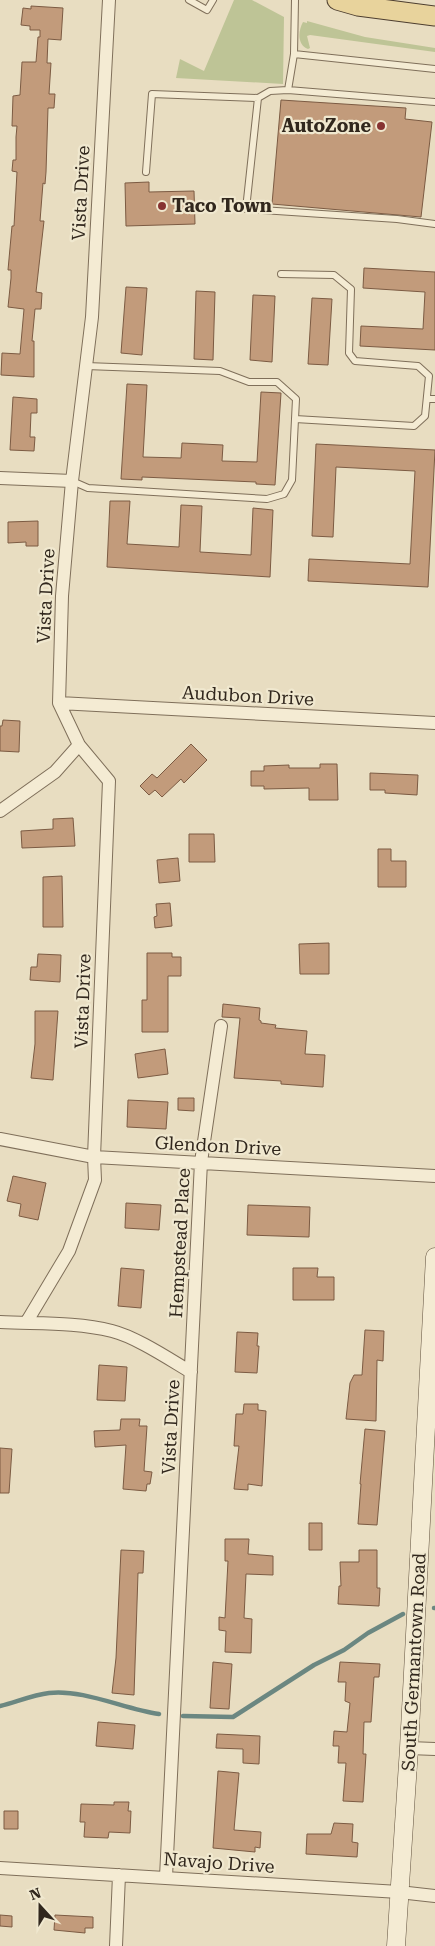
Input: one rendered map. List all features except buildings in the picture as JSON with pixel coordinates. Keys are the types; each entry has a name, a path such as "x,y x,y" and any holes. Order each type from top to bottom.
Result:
{"main road":[{"path":"337,0 358,6 435,16"},
{"name":"South Germantown Road","path":"396,1946 429,1476 435,1257"}],"street":[{"name":"Vista Drive","path":"108,0 92,317 72,481 62,596 59,704 79,745 109,781 94,1157 95,1180 69,1251 26,1323 76,1324 114,1331 151,1348 191,1372 166,1877"},
{"path":"0,478 72,481"},
{"name":"Audubon Drive","path":"59,704 435,723"},
{"path":"1,812 55,772 79,745"},
{"name":"Hempstead Place","path":"191,1372 201,1162 221,1026"},
{"name":"Glendon Drive","path":"0,1139 94,1157 435,1176"},
{"path":"0,1322 26,1323"},
{"path":"409,1748 435,1749"},
{"name":"Navajo Drive","path":"0,1868 400,1892 435,1896"},
{"path":"116,1946 119,1875"}],"lane":[{"path":"189,0 208,10 213,0"},
{"path":"288,90 294,54 295,0"},
{"path":"294,54 435,69"},
{"path":"146,172 152,94 258,98 270,91 288,90 435,102"},
{"path":"258,98 246,209 397,219 435,224"},
{"path":"281,274 334,275 351,289 349,353 355,361 418,366 429,376 425,416 414,426 295,419"},
{"path":"72,481 88,488 267,499 284,494 292,480 296,399 277,382 249,382 220,371 86,366"},
{"path":"427,399 435,399"}],"green space":[{"path":"234,0 252,0 284,17 283,84 176,78 180,59 204,71"},
{"path":"307,21 365,37 435,48 435,52 310,35 307,36 310,48 308,49 300,41 299,33 303,22 307,23"}],"waterway":[{"path":"183,1716 233,1717 314,1665 344,1650 368,1633 403,1614"},
{"path":"0,1706 43,1694 62,1693 90,1697 159,1714"}],"place":[{"name":"AutoZone","path":"381,126"},
{"name":"Taco Town","path":"162,206"}]}
